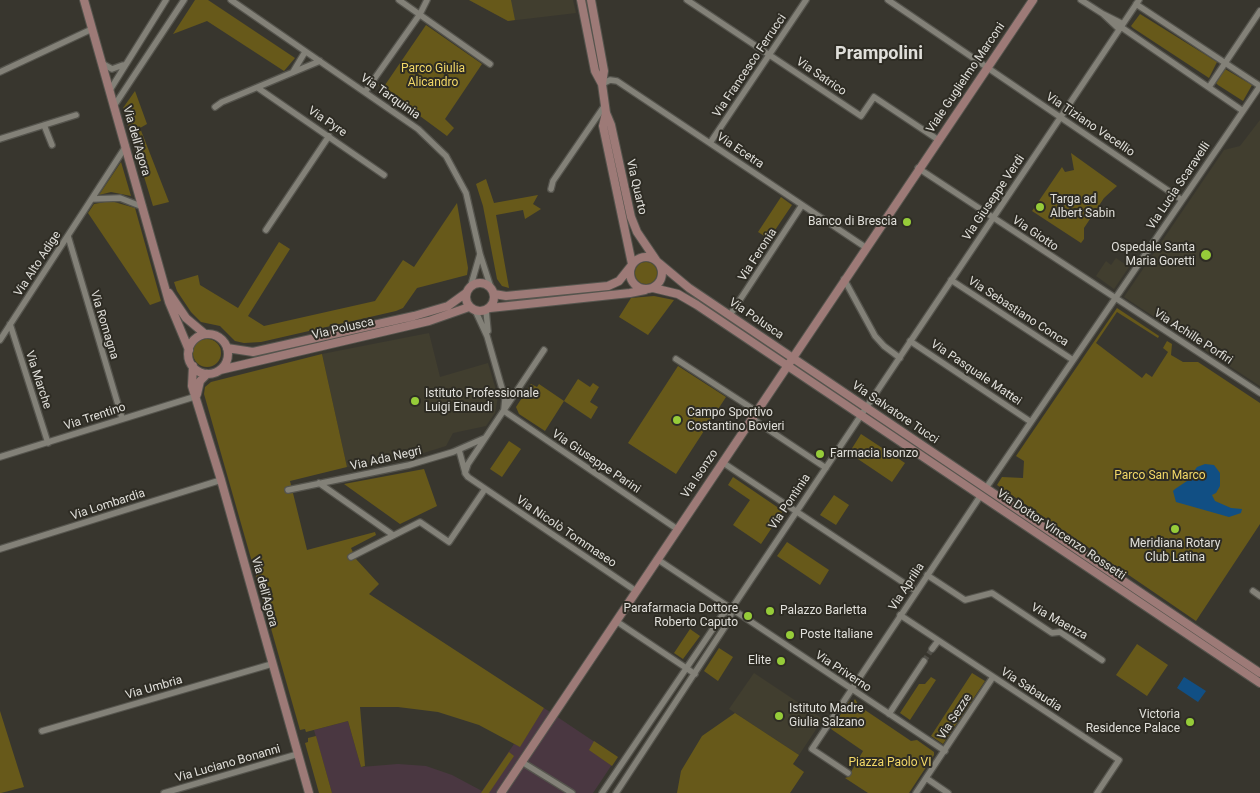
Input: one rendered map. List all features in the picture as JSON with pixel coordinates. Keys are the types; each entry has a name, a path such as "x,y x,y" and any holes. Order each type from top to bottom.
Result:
{"street":[{"name":"Via dell'Agora","path":"84,0 166,289 168,302 189,350 193,366 192,386 197,396 309,793"},
{"path":"110,90 123,65 166,0"},
{"path":"114,106 184,0"},
{"name":"Via Tarquinia","path":"231,0 418,129 446,156 466,193 480,254 493,291"},
{"path":"399,0 490,64"},
{"path":"365,92 420,14 427,0"},
{"name":"Via Quarto","path":"581,0 595,71 602,84"},
{"name":"Via Quarto","path":"591,0 604,70 602,84 605,109 603,126 631,265"},
{"name":"Via Satrico","path":"687,0 861,116 874,97 938,139"},
{"name":"Via Francesco Ferrucci","path":"710,143 806,0"},
{"name":"Via Tiziano Vecellio","path":"888,0 1182,200"},
{"name":"Viale Guglielmo Marconi","path":"918,168 1032,0"},
{"path":"1081,0 1243,111"},
{"path":"1138,2 1260,86"},
{"name":"Via Giuseppe Verdi","path":"864,411 1138,2"},
{"path":"1209,87 1260,10"},
{"path":"0,72 92,29"},
{"path":"133,51 144,59"},
{"path":"292,74 306,52"},
{"path":"101,61 107,68 112,70 123,65"},
{"path":"216,107 320,61"},
{"name":"Via Ecetra","path":"602,84 610,80 617,81 865,247"},
{"name":"Via Lucia Scaravelli","path":"1116,298 1260,86"},
{"name":"Via Pyre","path":"258,88 384,175"},
{"path":"550,190 553,181 605,109"},
{"name":"Via Quarto","path":"605,109 611,125 634,225 658,262"},
{"path":"0,139 76,115"},
{"path":"44,125 52,145"},
{"path":"266,230 329,136"},
{"name":"Via Alto Adige","path":"0,340 126,146"},
{"name":"Via Giotto","path":"918,168 1116,298"},
{"name":"Via Isonzo","path":"501,793 918,168"},
{"path":"92,199 120,198 143,207"},
{"name":"Via Feronia","path":"730,315 802,205"},
{"name":"Via Romagna","path":"68,236 122,418"},
{"name":"Via Tarquinia","path":"471,285 480,254"},
{"path":"471,285 479,282 493,291 506,296 608,286 619,281 631,265 640,258 652,258 658,262 662,277 649,289 640,289 632,282 630,277 631,265"},
{"name":"Via Polusca","path":"658,262 689,288 792,357"},
{"path":"844,279 874,336 900,358"},
{"name":"Via Sebastiano Conca","path":"952,280 1073,360"},
{"name":"Via Polusca","path":"227,348 253,352 407,318 439,309 466,293 471,285"},
{"name":"Via dell'Agora","path":"166,289 192,325 205,334 218,337 227,348"},
{"name":"Via Polusca","path":"220,370 429,321 472,309 488,309 630,293 649,289 687,298 787,365"},
{"path":"487,336 488,309 494,301 493,291"},
{"path":"466,293 472,309 487,336 505,399 504,411"},
{"path":"986,488 1116,298"},
{"name":"Via Achille Porfiri","path":"1116,298 1260,393"},
{"name":"Via Marche","path":"10,324 48,442"},
{"path":"179,330 192,325"},
{"path":"189,350 194,339 205,334"},
{"name":"Via Pasquale Mattei","path":"910,342 1031,422"},
{"path":"197,396 200,381 207,374 220,370 227,360 227,348"},
{"path":"466,473 468,464 544,350"},
{"name":"Via Salvatore Tucci","path":"792,357 981,495"},
{"path":"676,359 826,468"},
{"name":"Via Salvatore Tucci","path":"787,365 986,488"},
{"path":"193,366 207,374"},
{"name":"Via Trentino","path":"0,457 197,396"},
{"name":"Via Giuseppe Parini","path":"504,411 677,529"},
{"name":"Via Pontinia","path":"602,793 723,614 732,608 864,411"},
{"name":"Via Ada Negri","path":"288,490 409,465 459,450 485,438"},
{"path":"459,450 466,473"},
{"path":"722,462 916,591"},
{"name":"Via Nicolò Tommaseo","path":"466,473 636,591"},
{"name":"Via Lombardia","path":"0,549 221,480"},
{"path":"319,483 392,535"},
{"path":"351,558 420,522 449,542 485,488"},
{"name":"Via Dottor Vincenzo Rossetti","path":"1260,672 986,488 981,495 1260,683"},
{"name":"Via Aprilia","path":"852,690 981,495"},
{"name":"Via Priverno","path":"657,559 945,751"},
{"name":"Via Maenza","path":"927,575 965,600 992,594 1052,633 1060,632 1102,660"},
{"path":"1253,591 1260,596"},
{"name":"Via Pontinia","path":"616,793 730,619 732,608"},
{"name":"Via Sabaudia","path":"900,615 1119,760 1097,793"},
{"path":"616,622 695,674"},
{"path":"932,649 938,640"},
{"path":"890,714 924,661"},
{"name":"Via Umbria","path":"42,731 272,664"},
{"name":"Via Sezze","path":"916,793 993,677"},
{"path":"848,773 812,749 852,690"},
{"name":"Via Luciano Bonanni","path":"164,793 298,754"},
{"path":"522,762 572,793"},
{"path":"926,778 948,793"}],"shaded area":[{"path":"469,0 573,0 576,13 508,21"},
{"name":"Ospedale Santa Maria Goretti","path":"1260,120 1260,386 1124,297 1224,150 1240,146"},
{"path":"1116,258 1129,267 1114,289 1096,276 1106,261 1111,265"},
{"name":"Istituto Professionale Luigi Einaudi","path":"429,333 440,377 488,363 498,397 495,413 486,426 453,433 446,446 420,454 347,467 322,354"},
{"name":"Istituto Madre Giulia Salzano","path":"754,673 823,719 799,755 729,709"},
{"path":"544,708 617,757 593,793 332,793 314,730 348,721 361,767 398,764 426,766 452,775 482,791 514,744 520,746"}],"green space":[{"path":"195,0 208,0 295,58 284,71 207,21 173,34"},
{"path":"469,0 511,0 515,20 508,21"},
{"path":"1140,14 1217,62 1209,78 1133,28 1131,26"},
{"name":"Parco Giulia Alicandro","path":"426,25 482,64 445,119 454,128 447,136 378,85 385,85"},
{"path":"1225,69 1252,85 1243,101 1216,83"},
{"path":"135,91 147,124 140,128 169,202 153,206 123,108"},
{"path":"1071,153 1117,186 1104,198 1084,228 1084,239 1081,243 1032,211 1062,167 1065,172 1074,170"},
{"path":"121,162 131,196 111,192 99,195"},
{"path":"486,179 494,203 538,195 533,204 541,209 525,219 523,210 496,215 509,288 502,286 497,279 483,206 476,184"},
{"path":"781,197 792,205 769,239 758,232"},
{"path":"111,201 135,208 161,301 150,305 88,213 94,204"},
{"path":"457,203 468,268 467,275 417,288 403,308 396,311 261,342 244,343 235,341 220,326 201,322 191,312 177,291 174,282 198,275 200,285 238,308 279,242 290,249 248,316 264,326 375,301 403,260 414,267"},
{"path":"646,262 654,265 657,273 654,281 646,284 638,281 635,273 638,265"},
{"path":"654,296 674,300 648,335 619,317 631,298"},
{"name":"Parco San Marco","path":"1117,308 1159,336 1158,338 1117,312 1096,343 1142,378 1146,373 1152,377 1168,352 1163,348 1167,341 1172,344 1171,355 1183,362 1198,362 1260,403 1260,524 1196,621 997,485 1002,477 1023,478 1024,461 1016,456"},
{"path":"207,339 217,343 221,353 217,363 207,367 197,363 193,353 197,343"},
{"path":"322,354 347,467 290,481 307,550 375,532 376,535 351,548 356,559 379,584 369,594 544,708 520,747 479,725 438,712 398,707 360,707 365,766 361,767 348,721 306,732 305,729 300,730 204,394 205,387 211,382"},
{"name":"Campo Sportivo Costantino Bovieri","path":"678,366 726,397 676,474 628,443"},
{"path":"578,379 590,387 593,383 599,387 590,402 598,407 591,419 564,401"},
{"path":"531,384 537,387 539,384 564,401 545,431 519,414 516,407"},
{"path":"861,434 905,463 892,482 849,453"},
{"path":"509,441 521,449 502,477 490,469"},
{"path":"424,469 437,506 400,524 344,484"},
{"path":"733,477 783,511 761,544 733,525 750,500 728,485"},
{"path":"834,495 849,505 836,525 820,515"},
{"path":"787,542 829,570 820,585 777,556"},
{"path":"690,629 700,636 683,659 674,653"},
{"path":"1137,644 1168,665 1147,696 1116,675"},
{"path":"719,648 733,657 718,681 704,671"},
{"path":"972,673 985,681 943,744 931,736"},
{"path":"931,677 936,680 910,720 900,713 919,684 925,684"},
{"name":"Piazza Paolo VI","path":"855,699 859,706 911,741 917,740 934,752 934,755 909,793 868,793 845,778 848,777 863,751 831,729 850,700 853,702"},
{"path":"0,711 24,787 1,793 0,793"},
{"path":"735,713 799,755 793,764 804,772 790,793 677,793 681,771 702,736"},
{"path":"316,736 332,793 319,793 305,743 308,742 308,738"},
{"path":"594,741 618,757 612,766 589,750"},
{"path":"509,752 514,756 489,793 481,793"}],"water":[{"path":"1205,464 1214,465 1220,473 1220,486 1216,493 1212,495 1215,501 1231,508 1242,509 1241,513 1229,517 1176,502 1173,491 1187,481 1197,467"},
{"path":"1184,677 1206,691 1198,702 1177,688"}],"tunnel":[{"path":"924,661 932,649"}],"place":[{"name":"Targa ad Albert Sabin","path":"1040,207"},
{"name":"Banco di Brescia","path":"907,222"},
{"name":"Ospedale Santa Maria Goretti","path":"1206,255"},
{"name":"Istituto Professionale Luigi Einaudi","path":"415,401"},
{"name":"Campo Sportivo Costantino Bovieri","path":"677,420"},
{"name":"Farmacia Isonzo","path":"820,454"},
{"name":"Meridiana Rotary Club Latina","path":"1175,529"},
{"name":"Palazzo Barletta","path":"770,611"},
{"name":"Parafarmacia Dottore Roberto Caputo","path":"748,616"},
{"name":"Poste Italiane","path":"790,635"},
{"name":"Elite","path":"781,661"},
{"name":"Istituto Madre Giulia Salzano","path":"779,716"},
{"name":"Victoria Residence Palace","path":"1190,722"}],"district":[{"name":"Prampolini","path":"879,54"}]}
